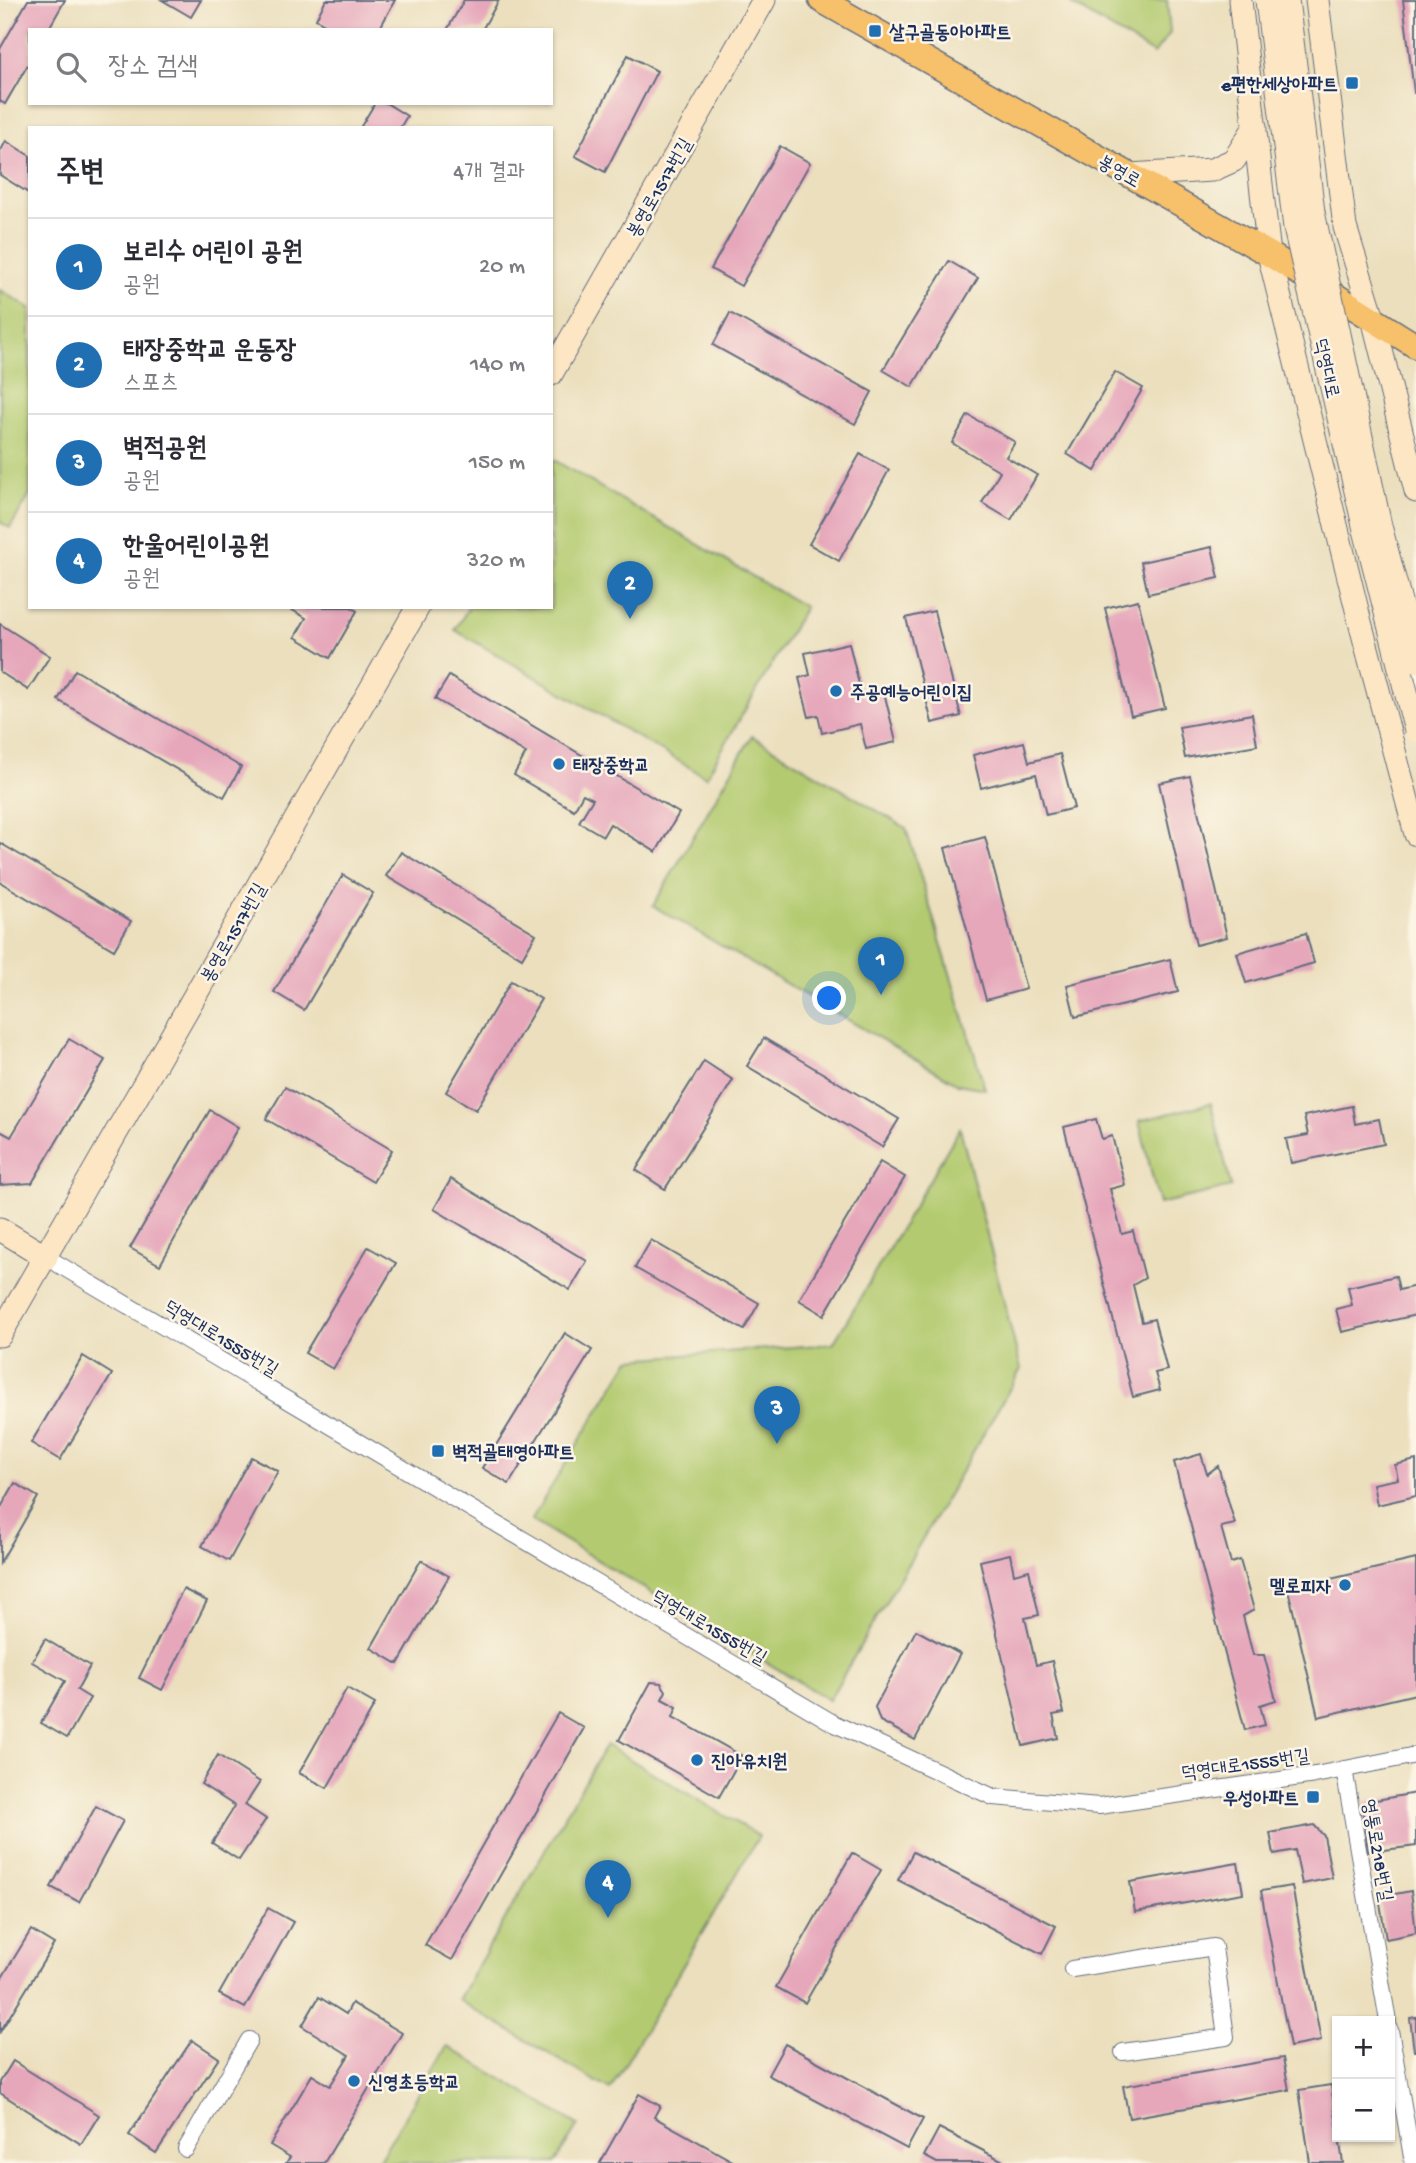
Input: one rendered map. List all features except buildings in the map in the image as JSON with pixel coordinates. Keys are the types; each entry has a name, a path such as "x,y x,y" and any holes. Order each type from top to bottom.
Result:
{"main road":[{"name":"봉영로1517번길","path":"553,370 764,0"},
{"name":"봉영로","path":"821,0 1269,254 1416,345"},
{"path":"1240,0 1269,254 1346,569 1416,834"},
{"name":"덕영대로","path":"1267,0 1295,228 1365,530 1416,732"},
{"name":"덕영대로","path":"1287,0 1312,212 1380,526 1416,661"},
{"path":"1317,0 1345,227 1373,318 1416,491"},
{"path":"1129,175 1212,170 1234,160 1255,127"},
{"name":"봉영로1517번길","path":"0,1335 417,609"},
{"path":"0,1229 46,1257"}],"street":[{"name":"덕영대로1555번길","path":"46,1257 833,1723 993,1797 1099,1806 1343,1769 1416,1755"},
{"name":"영통로218번길","path":"1343,1769 1387,2016"},
{"path":"1072,1969 1213,1947 1226,2037 1123,2052"},
{"path":"186,2149 249,2040"},
{"path":"1395,2060 1413,2163"}],"green space":[{"path":"1073,0 1167,0 1170,33 1154,54 1071,4"},
{"path":"0,290 28,307 28,498 10,528 0,522"},
{"path":"553,462 805,607 706,777 455,630 468,609 553,609"},
{"path":"752,736 906,828 985,1089 958,1084 653,906"},
{"path":"1211,1103 1231,1187 1159,1204 1139,1121"},
{"path":"960,1128 1021,1369 829,1700 531,1520 630,1359 833,1344"},
{"path":"606,1745 759,1836 610,2090 458,2000"},
{"path":"447,2046 578,2125 555,2163 377,2163"}],"place":[{"name":"살구골동아아파트","path":"875,31"},
{"name":"e편한세상아파트","path":"1352,83"},
{"name":"태장중학교 운동장","path":"630,619"},
{"name":"주공예능어린이집","path":"836,691"},
{"name":"태장중학교","path":"559,764"},
{"name":"보리수 어린이 공원","path":"881,995"},
{"name":"벽적공원","path":"777,1444"},
{"name":"벽적골태영아파트","path":"438,1451"},
{"name":"멜로피자","path":"1345,1585"},
{"name":"진아유치원","path":"697,1760"},
{"name":"우성아파트","path":"1313,1797"},
{"name":"한울어린이공원","path":"608,1918"},
{"name":"신영초등학교","path":"354,2081"}]}
